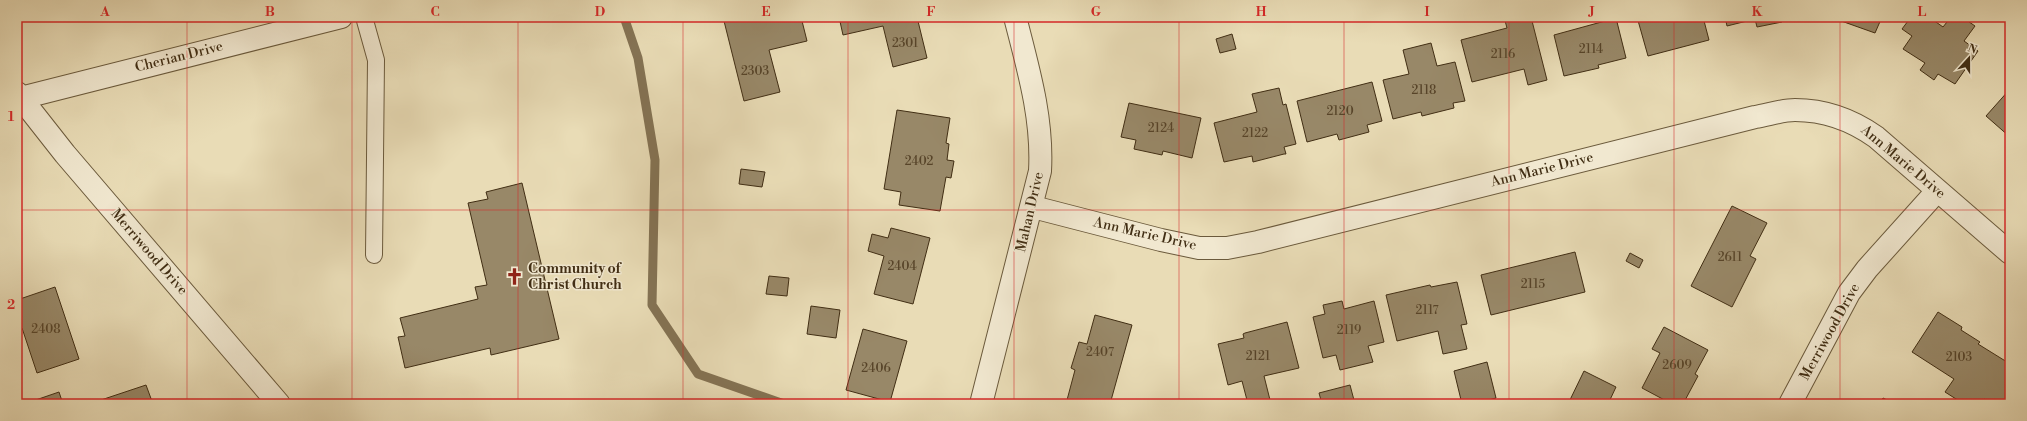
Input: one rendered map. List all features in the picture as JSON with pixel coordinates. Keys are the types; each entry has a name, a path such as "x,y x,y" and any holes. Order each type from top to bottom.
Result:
{"street":[{"name":"Cherian Drive","path":"18,97 341,17"},
{"name":"Mahan Drive","path":"981,404 1040,171 1042,148 1037,106 1015,17"},
{"name":"Merriwood Drive","path":"18,97 279,404"},
{"name":"Ann Marie Drive","path":"1032,207 1161,240 1199,248 1227,248 1258,242 1755,117 1795,110 1836,115 1857,124 1876,137 2010,253"},
{"name":"Merriwood Drive","path":"1790,404 1849,293 1867,269 1937,191"}],"lane":[{"path":"364,17 376,60 374,255"}],"building":[{"path":"723,17 801,17 807,41 769,50 780,92 744,101"},
{"path":"839,17 917,17 927,58 893,67 883,26 843,35"},
{"path":"1409,17 1428,17 1410,21"},
{"path":"1504,17 1531,17 1547,80 1528,85 1524,69 1472,82 1461,40 1507,28"},
{"path":"1637,17 1703,17 1709,40 1648,56"},
{"path":"1725,17 1781,17 1782,22 1757,27 1755,19 1727,26"},
{"path":"1830,17 1882,17 1875,33"},
{"path":"1911,17 1929,17 1943,27 1951,17 1962,17 1975,26 1964,41 1978,51 1955,84 1938,74 1934,80 1920,70 1925,63 1903,49 1912,36 1902,29"},
{"path":"1616,18 1626,58 1598,65 1599,68 1564,76 1554,35"},
{"path":"1232,34 1236,49 1220,53 1216,39"},
{"path":"1431,43 1437,66 1455,62 1465,101 1453,103 1454,108 1422,116 1421,112 1393,119 1383,80 1409,74 1403,50"},
{"path":"1372,82 1382,121 1367,125 1369,132 1339,140 1337,134 1307,142 1297,101"},
{"path":"1279,88 1283,105 1286,104 1296,144 1284,147 1286,154 1253,162 1252,156 1224,162 1214,123 1257,112 1252,94"},
{"path":"2010,89 2010,137 1986,116"},
{"path":"1129,103 1201,118 1192,158 1163,151 1162,155 1134,149 1136,140 1121,137"},
{"path":"897,110 950,118 946,143 949,144 947,160 954,161 951,178 946,177 940,211 899,205 901,192 884,189"},
{"path":"741,169 765,172 762,187 739,184"},
{"name":"Community of Christ Church","path":"522,183 559,339 491,355 490,348 405,368 398,337 405,336 400,318 478,299 475,287 487,285 468,203 488,199 486,192"},
{"path":"1732,206 1767,223 1750,256 1756,259 1732,307 1691,286"},
{"path":"891,228 930,238 913,304 874,294 884,256 868,251 872,234 888,238"},
{"path":"1575,252 1585,292 1491,315 1481,275"},
{"path":"1630,253 1643,260 1639,268 1626,261"},
{"path":"769,276 789,278 787,296 766,294"},
{"path":"1457,282 1467,324 1461,325 1467,349 1443,354 1438,331 1397,341 1386,295 1430,285 1431,287"},
{"path":"55,287 79,359 37,373 22,328 17,330 17,300"},
{"path":"1342,301 1344,309 1374,301 1384,342 1368,346 1373,362 1340,370 1336,355 1323,358 1313,317 1325,314 1323,305"},
{"path":"811,306 840,310 836,338 807,334"},
{"path":"1938,312 1962,327 1961,330 1980,342 1978,344 2007,362 2006,364 2010,367 2010,404 1992,404 1984,399 1980,404 1964,404 1945,392 1954,379 1912,352"},
{"path":"1095,315 1132,325 1110,404 1080,404 1067,400 1075,370 1071,368 1079,342 1087,344"},
{"path":"1287,322 1299,368 1264,376 1270,400 1248,404 1242,381 1228,385 1218,344 1244,338 1243,334 1245,333"},
{"path":"1664,327 1708,350 1695,374 1698,376 1683,404 1672,404 1642,388 1660,353 1652,349"},
{"path":"863,329 907,341 890,402 846,390"},
{"path":"1487,362 1496,398 1473,404 1462,404 1454,371"},
{"path":"1584,371 1616,387 1608,404 1568,404"},
{"path":"146,385 153,404 92,404 92,403"},
{"path":"1350,385 1355,404 1322,404 1319,393"},
{"path":"59,392 63,404 24,404"},
{"path":"1883,398 1895,404 1880,404"}],"waterway":[{"path":"624,17 638,58 655,160 652,305 698,374 784,404"}],"place":[{"name":"Community of Christ Church","path":"515,277"}]}
